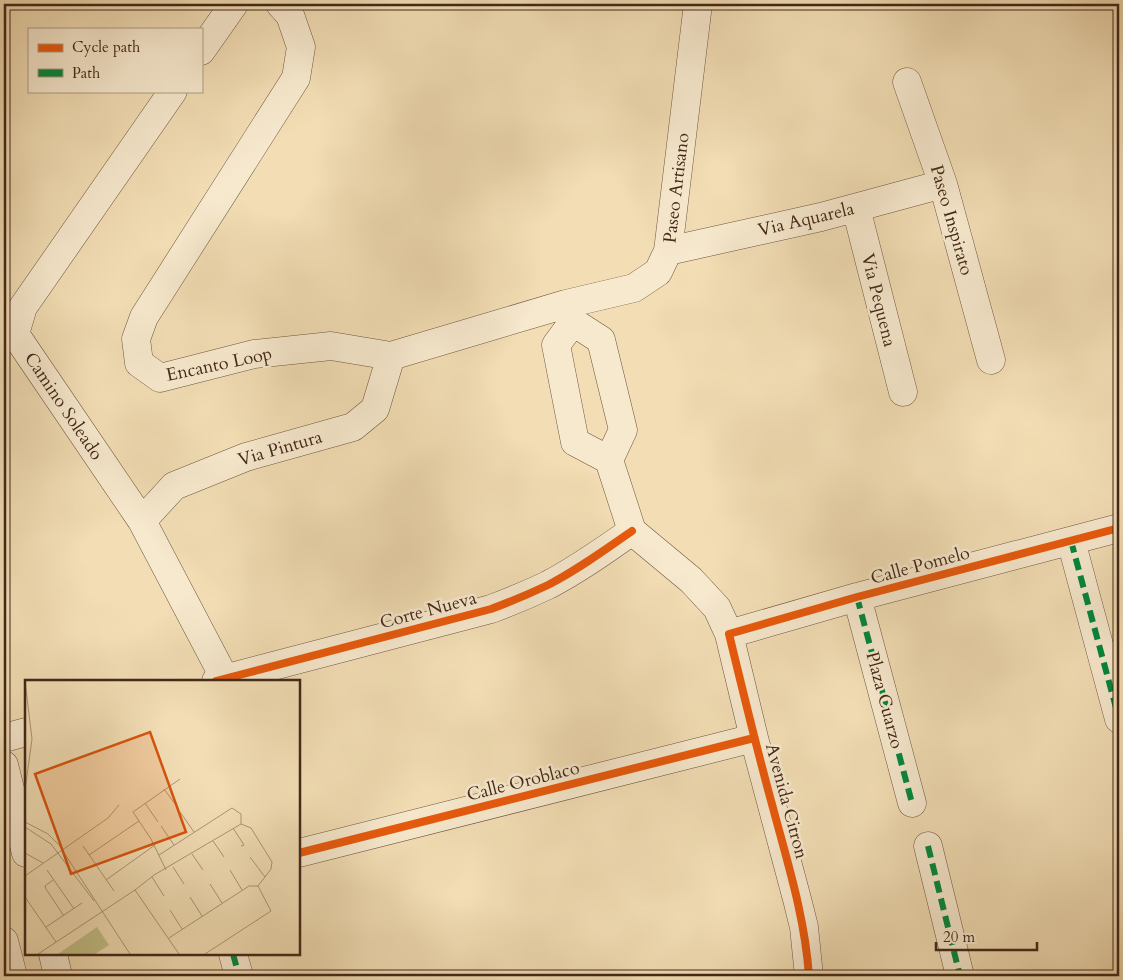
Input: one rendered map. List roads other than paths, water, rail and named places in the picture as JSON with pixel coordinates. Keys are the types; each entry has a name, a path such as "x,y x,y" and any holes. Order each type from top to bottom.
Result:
{"street":[{"path":"202,50 234,4"},
{"name":"Encanto Loop","path":"280,4 290,15 301,47 296,78 144,317 136,339 139,363 160,378 254,354 331,346 391,356 570,313"},
{"name":"Paseo Artisano","path":"570,313 634,288 658,272 668,251 698,4"},
{"name":"Paseo Inspirato","path":"907,82 943,184 992,360"},
{"name":"Camino Soleado","path":"172,92 23,307 15,334 142,521 220,680"},
{"name":"Via Aquarela","path":"668,251 856,208 943,184"},
{"name":"Via Pequena","path":"856,208 903,392"},
{"path":"609,460 575,442 556,345 570,313 601,340 623,430 609,460 632,531"},
{"name":"Via Pintura","path":"142,521 174,486 246,457 353,427 376,409 391,356"},
{"name":"Calle Pomelo","path":"729,634 857,597 1119,528"},
{"name":"Avenida Citron","path":"632,531 690,580 716,608 729,634 754,738 804,927 809,976"},
{"name":"Corte Nueva","path":"220,680 498,606 549,584 581,566 632,531"},
{"path":"1070,541 1119,718"},
{"name":"Plaza Cuarzo","path":"857,597 912,803"},
{"path":"4,738 25,732"},
{"name":"Calle Oroblaco","path":"300,853 754,738"},
{"path":"4,765 25,848"},
{"path":"928,846 960,976"},
{"path":"4,941 13,976"},
{"path":"53,955 58,976"},
{"path":"233,955 239,976"}]}
